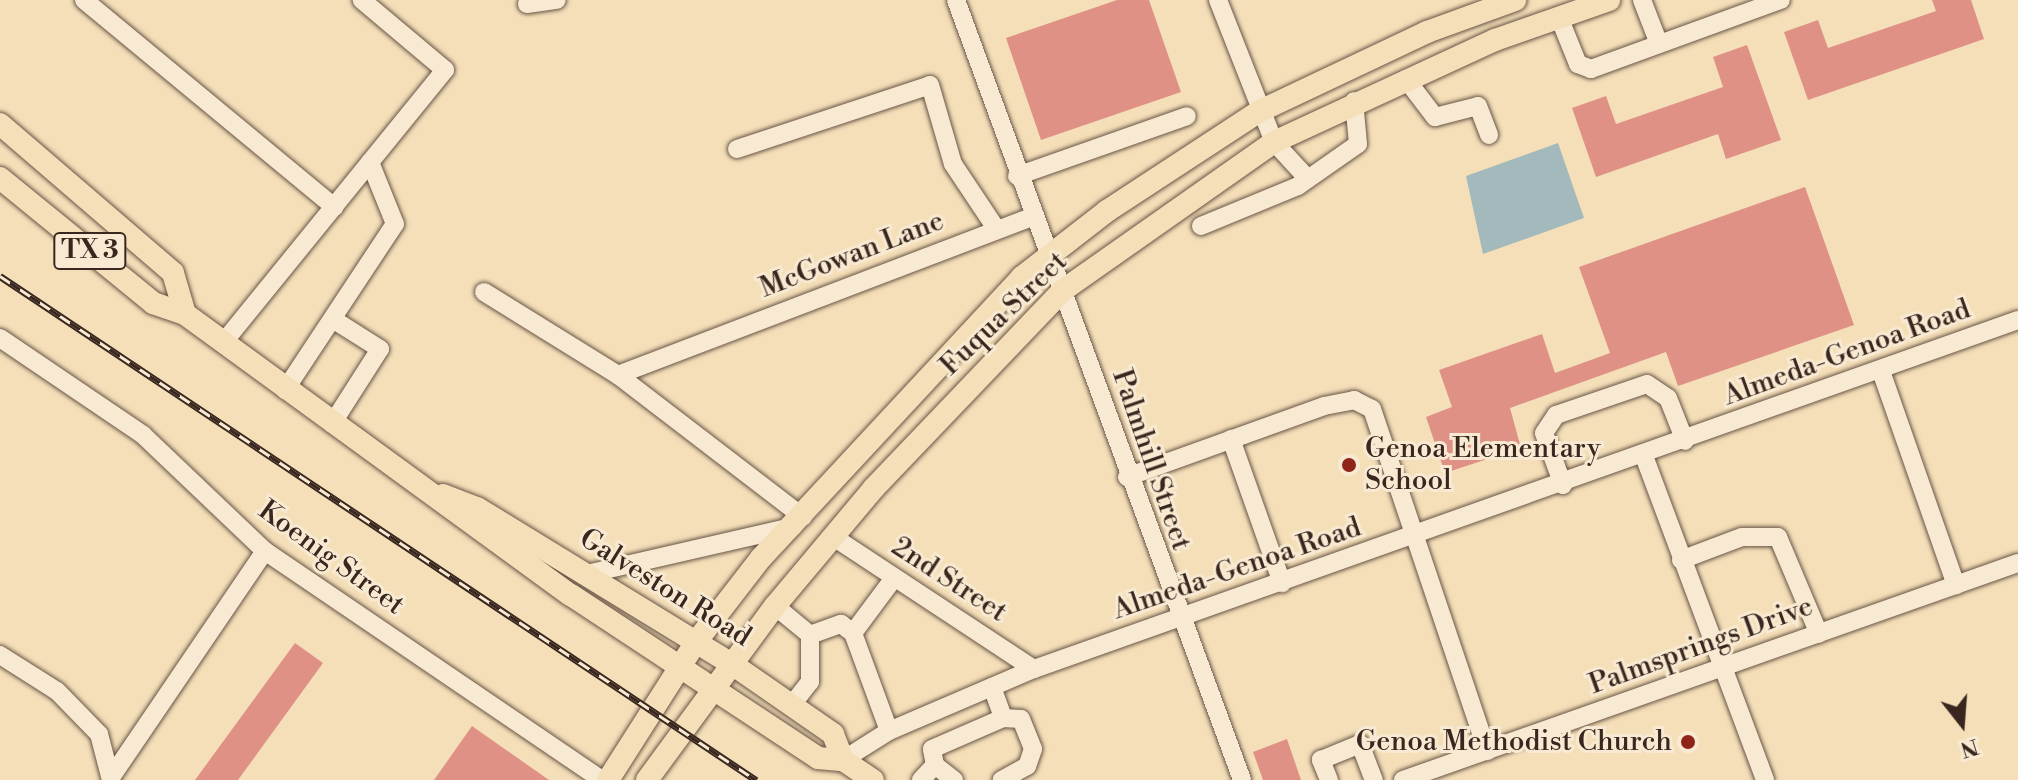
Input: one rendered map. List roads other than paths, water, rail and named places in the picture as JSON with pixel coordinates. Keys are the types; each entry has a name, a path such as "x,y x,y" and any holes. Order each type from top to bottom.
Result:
{"main road":[{"name":"Fuqua Street","path":"608,780 696,642 979,319 1047,256 1260,111 1515,0"},
{"name":"Fuqua Street","path":"647,780 775,606 1062,291 1274,142 1354,101 1495,40 1609,0"},
{"name":"TX 3","path":"0,124 173,273 185,314"},
{"name":"Galveston Road","path":"0,178 153,303 185,314 332,424 434,492 465,522 713,691 818,758 843,760 873,780"},
{"name":"Galveston Road","path":"434,492 477,508 732,664 833,734 843,760"}],"street":[{"path":"84,0 334,207"},
{"path":"223,343 445,70 362,0"},
{"path":"527,4 557,0"},
{"path":"956,0 1017,176 1062,291"},
{"path":"1218,0 1274,142 1308,179"},
{"path":"1642,0 1659,44"},
{"path":"1559,17 1578,64 1591,69 1659,44 1738,7 1781,0"},
{"path":"1486,11 1495,40"},
{"path":"1406,79 1435,117 1478,106 1489,135"},
{"path":"737,149 930,85 953,164 997,230"},
{"path":"1201,226 1308,179 1358,144 1354,101"},
{"path":"1017,176 1187,116"},
{"path":"285,390 395,224 370,162"},
{"name":"McGowan Lane","path":"618,375 1032,217"},
{"name":"Palmhill Street","path":"1062,291 1177,620 1242,780"},
{"path":"484,292 618,375 798,522"},
{"path":"332,424 380,349 334,320"},
{"name":"Almeda-Genoa Road","path":"843,760 889,731 1034,669 1563,485 2018,320"},
{"name":"Koenig Street","path":"0,338 143,435 265,551 602,780"},
{"path":"1881,371 1956,585"},
{"path":"1563,485 1544,433 1556,415 1647,384 1668,398 1685,441"},
{"path":"1127,477 1231,439 1354,400 1372,409 1410,539 1487,751"},
{"path":"1231,439 1282,583"},
{"path":"1644,456 1720,669 1765,780"},
{"path":"587,574 798,522"},
{"path":"1681,560 1742,537 1778,537 1819,634"},
{"name":"2nd Street","path":"835,538 1034,669"},
{"path":"111,778 265,551"},
{"name":"Palmsprings Drive","path":"1403,780 2018,563"},
{"path":"853,633 894,578"},
{"path":"775,606 810,635"},
{"path":"810,635 825,624 853,633"},
{"path":"853,633 889,731"},
{"path":"791,706 810,682 810,635"},
{"path":"0,655 57,691 99,734 111,778"},
{"path":"992,687 1003,718"},
{"path":"934,712 945,740"},
{"path":"954,780 935,765 932,749 945,740 1003,718 1021,719 1033,749 1027,766 1002,780"},
{"path":"1329,780 1321,760 1360,744 1374,780"},
{"path":"921,780 935,765"}],"railway":[{"path":"0,276 756,780"}],"place":[{"name":"Genoa Elementary School","path":"1349,465"},
{"name":"Genoa Methodist Church","path":"1688,742"}]}
